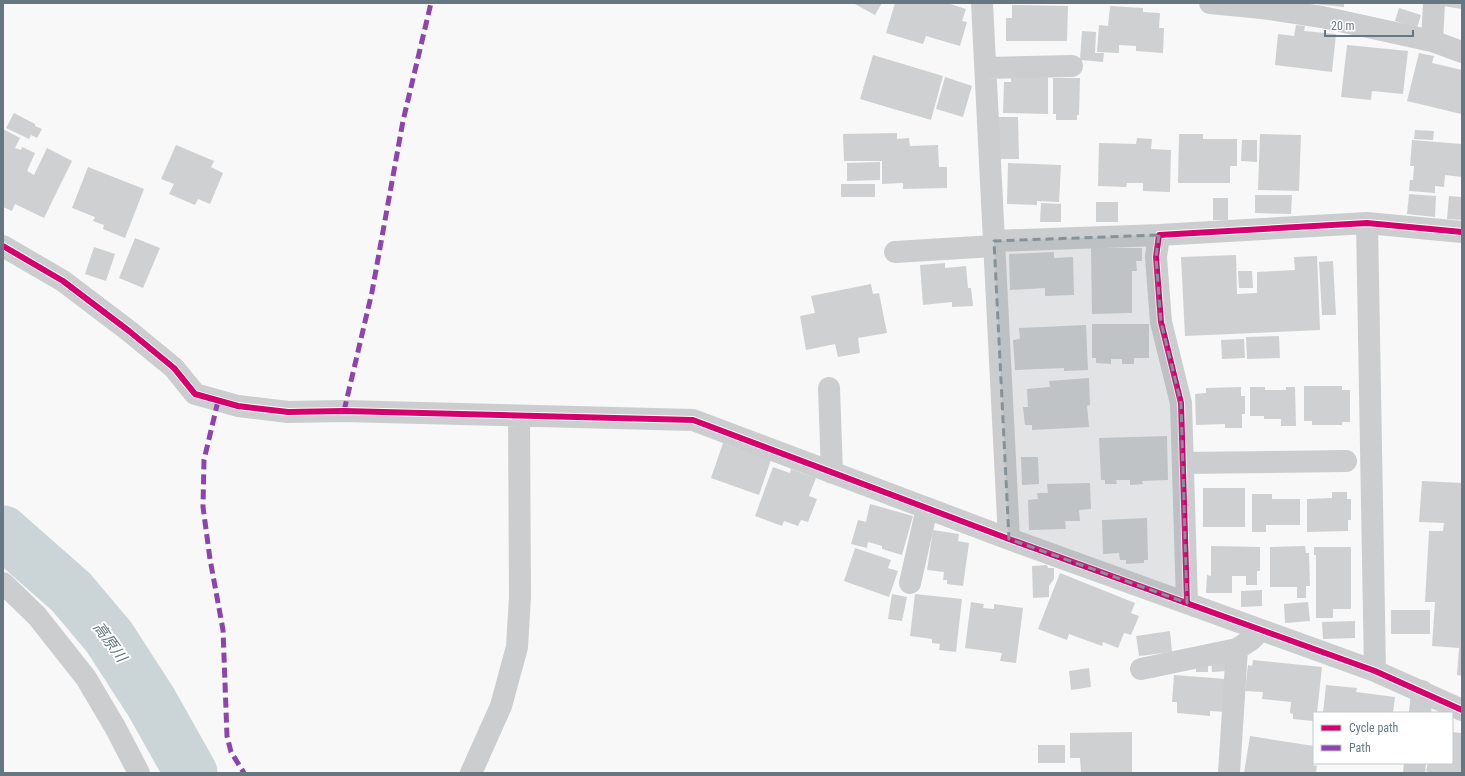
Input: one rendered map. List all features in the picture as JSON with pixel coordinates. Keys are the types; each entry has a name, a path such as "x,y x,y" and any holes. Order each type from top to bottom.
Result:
{"street":[{"path":"982,3 1009,539"},
{"path":"1210,3 1262,6 1322,17 1432,41 1462,52"},
{"path":"1432,41 1434,3"},
{"path":"986,68 1072,66"},
{"path":"895,252 994,243 1367,223 1462,232"},
{"path":"1367,223 1375,671"},
{"path":"1159,235 1156,257 1161,322 1181,403 1187,603"},
{"path":"3,246 63,281 129,331 174,368 195,394 238,406 288,412 344,411 693,420 1009,539 1375,671 1462,710"},
{"path":"829,388 832,473"},
{"path":"471,773 501,706 517,647 520,598 518,416"},
{"path":"1183,463 1346,461"},
{"path":"910,583 927,508"},
{"path":"3,583 37,616 86,678 115,726 139,773"},
{"path":"1141,669 1237,649 1251,640 1262,630"},
{"path":"1230,773 1237,649"},
{"path":"1420,712 1422,692"}],"highlighted area":[{"path":"1159,235 1156,257 1161,322 1181,403 1187,603 1009,539 994,241"}],"building":[{"path":"853,3 882,3 875,15"},
{"path":"895,3 947,3 966,9 962,21 967,22 960,46 926,36 923,44 886,33"},
{"path":"1344,3 1344,7 1315,4"},
{"path":"1443,3 1462,3 1462,9 1443,6"},
{"path":"1012,5 1068,6 1067,41 1006,41 1006,18 1012,18"},
{"path":"1110,6 1143,8 1143,12 1160,13 1159,28 1164,28 1163,53 1136,51 1136,46 1119,45 1119,53 1097,52 1099,25 1108,26"},
{"path":"1399,8 1421,15 1417,28 1395,21"},
{"path":"1296,25 1305,26 1304,31 1336,34 1332,72 1275,65 1278,34 1294,36"},
{"path":"1082,31 1096,32 1095,53 1104,53 1103,62 1080,60"},
{"path":"1347,45 1408,51 1403,94 1372,91 1371,100 1341,97"},
{"path":"1419,53 1434,56 1432,63 1462,70 1461,114 1407,101"},
{"path":"873,55 943,76 931,120 860,99"},
{"path":"1011,76 1048,76 1048,114 1003,113 1004,82 1011,82"},
{"path":"945,77 972,86 963,117 936,109"},
{"path":"1053,78 1080,78 1079,115 1077,115 1077,120 1056,120 1056,114 1053,114"},
{"path":"14,113 42,129 37,138 31,135 29,139 6,128"},
{"path":"997,117 1018,117 1019,159 998,159"},
{"path":"3,129 20,138 15,148 21,150 22,147 35,153 27,171 34,175 47,148 72,161 44,218 15,204 12,211 3,207"},
{"path":"1415,130 1434,131 1433,140 1414,139"},
{"path":"897,133 897,139 909,138 910,146 938,145 939,167 947,167 947,188 903,189 903,183 882,184 882,161 844,161 843,134"},
{"path":"1179,134 1203,134 1203,139 1237,139 1237,166 1230,166 1230,183 1178,183"},
{"path":"1260,134 1301,135 1299,191 1258,190"},
{"path":"1137,138 1152,139 1151,149 1171,150 1170,192 1143,191 1143,183 1127,183 1126,187 1098,186 1099,143 1136,144"},
{"path":"1242,140 1257,140 1257,162 1241,161"},
{"path":"1412,140 1462,144 1462,177 1445,175 1444,187 1435,186 1435,193 1409,191 1410,180 1413,180 1414,166 1410,166"},
{"path":"176,145 214,161 211,167 223,173 210,204 198,199 195,205 169,194 174,184 161,179"},
{"path":"880,162 880,180 847,181 847,163"},
{"path":"1008,163 1061,165 1059,202 1037,201 1037,205 1007,204"},
{"path":"88,167 144,189 125,238 103,229 104,225 93,221 95,217 72,208"},
{"path":"841,184 875,184 875,197 841,197"},
{"path":"1409,194 1436,196 1435,217 1407,214"},
{"path":"1255,195 1292,195 1291,214 1255,213"},
{"path":"1449,196 1462,197 1462,220 1447,219"},
{"path":"1213,198 1228,198 1228,220 1213,220"},
{"path":"1096,202 1118,202 1118,222 1096,222"},
{"path":"1041,203 1061,204 1061,222 1040,222"},
{"path":"135,238 160,248 143,288 119,278"},
{"path":"94,247 115,254 106,281 85,274"},
{"path":"1091,248 1142,248 1142,261 1136,261 1137,271 1132,271 1132,313 1092,314"},
{"path":"1054,252 1054,258 1073,257 1074,295 1045,296 1045,288 1010,290 1009,254"},
{"path":"1236,255 1237,294 1257,293 1257,272 1295,270 1294,257 1317,256 1320,330 1185,336 1181,257"},
{"path":"1333,261 1336,315 1322,315 1319,262"},
{"path":"945,263 945,268 966,266 968,288 971,288 973,306 952,307 952,302 923,305 920,265"},
{"path":"1238,271 1252,271 1253,288 1239,288"},
{"path":"871,284 873,294 879,293 887,333 858,338 860,353 838,357 835,344 806,350 800,316 815,313 811,296"},
{"path":"1092,324 1149,324 1149,358 1134,358 1134,364 1122,364 1122,359 1111,359 1111,364 1096,363 1096,358 1092,358"},
{"path":"1086,325 1088,370 1064,371 1064,368 1015,370 1013,340 1020,339 1019,328"},
{"path":"1279,336 1280,358 1247,359 1246,337"},
{"path":"1244,339 1245,358 1222,359 1221,340"},
{"path":"1089,378 1090,405 1087,406 1089,427 1032,430 1032,425 1025,425 1023,407 1028,407 1027,389 1050,387 1049,381"},
{"path":"1304,386 1342,386 1342,390 1350,390 1350,422 1342,422 1342,425 1312,425 1312,421 1304,421"},
{"path":"1241,387 1241,396 1245,396 1245,414 1242,414 1242,428 1225,428 1225,424 1196,425 1195,394 1206,393 1206,388"},
{"path":"1250,387 1265,387 1265,390 1286,390 1286,387 1295,387 1296,426 1281,426 1281,419 1264,419 1264,416 1250,416"},
{"path":"1167,436 1168,480 1142,481 1143,484 1130,485 1130,480 1116,480 1117,484 1105,484 1105,480 1101,480 1099,438"},
{"path":"723,443 771,460 759,495 711,478"},
{"path":"1021,457 1038,457 1039,484 1022,485"},
{"path":"773,467 790,473 791,469 816,478 809,496 817,499 808,522 801,520 798,526 784,521 782,526 755,516"},
{"path":"1422,481 1462,483 1462,676 1457,675 1459,648 1432,646 1435,602 1425,602 1429,531 1443,531 1444,523 1419,522"},
{"path":"1090,483 1091,509 1079,510 1080,521 1065,521 1066,529 1029,530 1028,500 1038,499 1037,493 1048,493 1047,484"},
{"path":"1203,488 1245,488 1245,527 1203,527"},
{"path":"1332,492 1347,492 1347,499 1351,499 1351,520 1348,520 1348,531 1307,532 1307,499 1332,498"},
{"path":"1252,494 1272,494 1272,499 1300,499 1300,525 1266,525 1266,532 1252,532"},
{"path":"870,504 913,516 902,555 882,549 882,546 868,542 867,548 851,544 858,520 866,522"},
{"path":"1147,518 1148,560 1144,560 1144,563 1126,564 1126,560 1120,560 1119,553 1103,554 1102,520"},
{"path":"933,530 959,534 958,541 969,543 963,586 947,584 947,580 943,580 944,572 927,570"},
{"path":"1211,546 1260,547 1260,571 1257,571 1257,585 1246,585 1246,576 1232,576 1232,593 1206,593 1207,575 1211,576"},
{"path":"1305,546 1306,553 1309,553 1310,586 1306,586 1306,598 1297,598 1297,587 1270,587 1270,547"},
{"path":"1314,547 1351,547 1351,609 1333,609 1333,618 1316,618 1316,555 1314,555"},
{"path":"855,548 891,560 888,568 898,571 889,597 844,581"},
{"path":"1047,565 1048,568 1054,568 1054,579 1049,586 1049,597 1033,598 1032,566"},
{"path":"1060,573 1135,603 1131,613 1139,616 1131,635 1124,633 1118,648 1103,642 1102,646 1069,634 1067,640 1038,629"},
{"path":"1262,590 1262,606 1241,607 1241,591"},
{"path":"892,594 907,597 902,621 888,619"},
{"path":"915,594 962,599 956,652 939,650 940,644 932,643 932,639 910,636"},
{"path":"971,602 984,604 983,608 994,609 994,604 1023,608 1016,663 1000,661 1002,653 965,648"},
{"path":"1308,602 1310,621 1285,623 1284,604"},
{"path":"1391,610 1430,610 1430,634 1391,634"},
{"path":"1355,621 1355,638 1323,639 1322,622"},
{"path":"1170,631 1172,652 1139,656 1136,636"},
{"path":"1211,657 1227,657 1228,671 1212,672"},
{"path":"1253,660 1322,667 1317,712 1313,712 1313,721 1293,719 1293,714 1290,713 1291,702 1262,699 1263,692 1245,691 1248,665 1252,666"},
{"path":"1196,663 1208,663 1208,672 1196,672"},
{"path":"1089,668 1091,687 1071,690 1069,671"},
{"path":"1174,675 1226,679 1226,712 1210,711 1210,716 1177,713 1177,702 1172,702"},
{"path":"1326,685 1357,688 1356,692 1395,697 1393,712 1323,712"},
{"path":"1132,732 1132,773 1081,773 1080,758 1070,758 1070,733"},
{"path":"1453,732 1462,733 1462,773 1431,773 1426,771 1428,764 1453,764"},
{"path":"1250,736 1313,746 1313,765 1317,766 1316,773 1244,773"},
{"path":"1038,745 1065,745 1065,763 1038,763"}],"waterway":[{"name":"高原川","path":"3,532 71,592 109,637 151,702 191,773"}],"marked path":[{"path":"344,411 372,292 403,121 431,3"},
{"path":"218,401 204,460 203,507 210,559 223,630 227,736 231,752 244,773"}],"cycle path":[{"path":"1187,603 1181,403 1161,322 1156,257 1159,235 1367,223 1462,232"},
{"path":"3,246 63,281 129,331 174,368 195,394 238,406 288,412 344,411 693,420 1009,539 1375,671 1462,710"}]}
